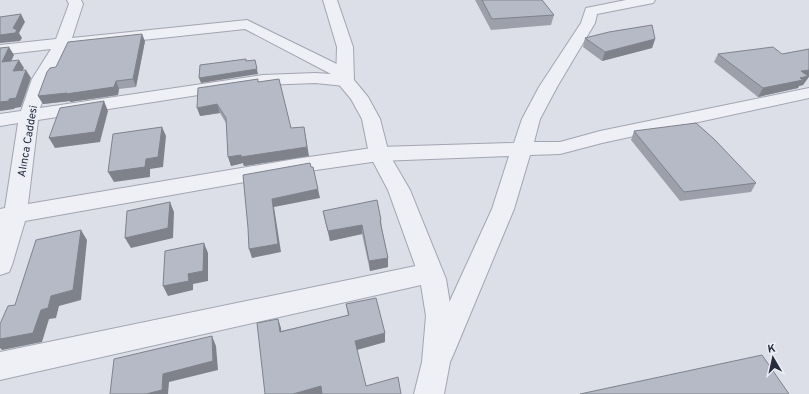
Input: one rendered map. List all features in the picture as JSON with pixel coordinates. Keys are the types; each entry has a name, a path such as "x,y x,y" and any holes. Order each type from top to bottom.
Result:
{"street":[{"name":"Alınca Caddesi","path":"0,265 7,216 29,116 41,79 62,44 76,4 74,0"},
{"path":"330,0 345,47 345,81"},
{"path":"436,362 503,209 521,149 534,113 548,87 588,23 591,11 648,0"},
{"path":"0,50 247,24 343,74 345,81 359,97 371,119 379,154 399,190 432,279 438,316 436,362 429,394"},
{"path":"0,120 263,80 315,78 345,81"},
{"path":"7,216 295,166 379,154 560,148 608,135 809,94"},
{"path":"0,366 430,273"}],"building":[{"path":"482,0 542,0 554,15 492,19"},
{"path":"21,14 13,28 17,30 15,33 0,35 0,17"},
{"path":"652,25 655,39 605,52 585,38 609,32"},
{"path":"142,34 133,79 116,81 114,87 66,94 67,93 38,96 47,72 50,68 56,67 68,42"},
{"path":"9,47 2,62 19,60 13,71 26,70 16,98 9,99 9,101 0,102 0,48"},
{"path":"773,47 782,54 809,49 809,70 801,71 808,76 800,78 803,80 763,88 718,54"},
{"path":"246,59 246,61 255,60 257,69 199,78 200,65"},
{"path":"258,79 258,82 279,79 291,128 304,127 307,147 241,157 241,155 228,157 226,118 217,104 197,108 198,88"},
{"path":"104,101 95,132 49,138 60,108"},
{"path":"696,123 714,139 756,183 684,192 634,131"},
{"path":"162,127 158,157 146,159 145,167 108,172 113,134"},
{"path":"310,163 311,167 313,167 318,189 272,199 278,244 249,249 243,175"},
{"path":"377,200 388,258 369,261 362,225 328,231 323,211"},
{"path":"170,202 168,228 125,238 127,211"},
{"path":"81,230 73,290 51,296 48,308 41,310 33,333 0,339 0,324 8,306 15,305 36,240"},
{"path":"204,243 203,271 188,274 189,281 163,286 165,251"},
{"path":"376,298 385,333 355,341 366,386 398,377 401,394 322,394 321,386 293,394 265,394 257,323 278,319 280,332 349,315 346,304"},
{"path":"212,336 213,361 163,374 162,390 146,394 110,394 114,359"},
{"path":"762,355 789,394 580,394"}]}
